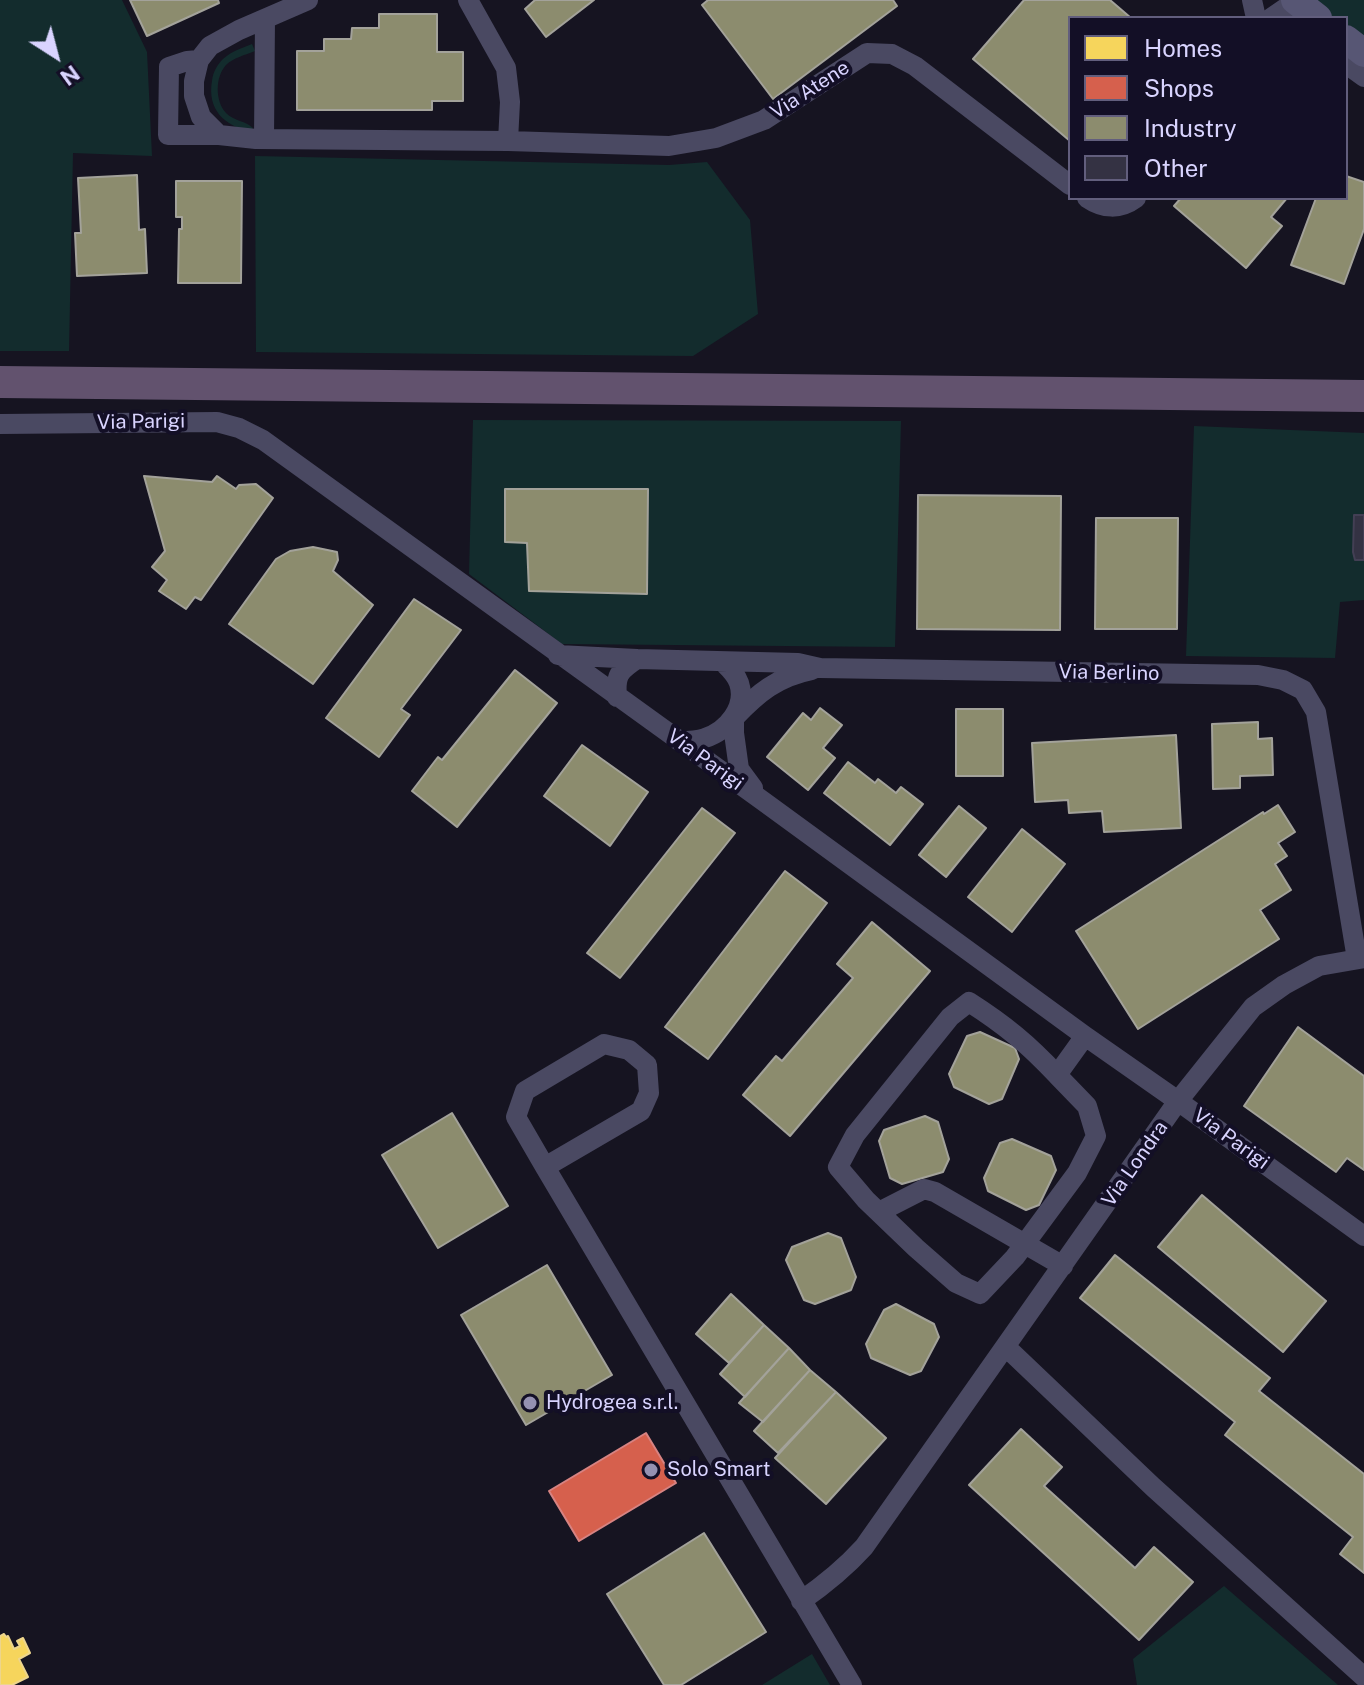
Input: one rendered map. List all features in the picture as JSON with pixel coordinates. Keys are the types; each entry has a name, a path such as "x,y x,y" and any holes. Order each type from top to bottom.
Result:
{"highway":[{"path":"0,382 1364,396"}],"main road":[{"path":"1348,41 1364,53"}],"street":[{"name":"Via Atene","path":"308,0 239,30 210,46 199,60 169,67 168,135 669,146 716,138 764,120 867,53 892,54 915,66 1068,183"},
{"path":"468,0 506,68 510,102 508,141"},
{"path":"1274,16 1287,7 1304,7"},
{"path":"264,139 265,19"},
{"path":"199,60 194,96 201,117 219,135"},
{"path":"1090,200 1100,206 1117,208 1132,200"},
{"name":"Via Parigi","path":"0,424 217,422 239,428 263,440 1364,1236"},
{"name":"Via Berlino","path":"558,655 798,663 820,668 1258,675 1283,680 1303,690 1316,712 1361,959"},
{"path":"617,697 618,677 637,659"},
{"path":"723,662 740,684 740,700 734,718 739,769 763,801"},
{"path":"679,741 701,740 716,734 773,683 820,668"},
{"name":"Via Londra","path":"801,1601 849,1565 864,1547 1178,1101 1253,1007 1319,966 1361,959"},
{"path":"969,1002 1030,1047 1087,1106 1096,1136 1077,1173 1015,1257 980,1294 956,1283 879,1212 838,1167 855,1135 950,1017 969,1002"},
{"path":"1057,1075 1085,1036"},
{"path":"545,1167 641,1111 649,1093 647,1065 629,1050 604,1044 525,1091 516,1117 545,1167 801,1601 852,1685"},
{"path":"879,1212 924,1189 935,1192 1063,1266"},
{"path":"1006,1347 1153,1487 1364,1677"}],"green space":[{"path":"0,0 122,0 147,52 152,156 73,153 69,351 0,351"},
{"path":"1299,0 1364,0 1364,51 1348,39 1348,16 1319,16"},
{"path":"252,44 255,51 236,59 222,70 218,89 222,108 233,118 253,128 250,131 232,125 219,115 211,91 213,75 221,61"},
{"path":"255,156 669,165 707,162 750,220 758,314 693,356 256,352"},
{"path":"473,420 901,421 895,647 562,644 469,574"},
{"path":"1194,426 1364,433 1364,600 1340,602 1335,658 1186,656"},
{"path":"1224,1586 1338,1685 1137,1685 1133,1659"},
{"path":"812,1654 830,1685 762,1685"}],"building: Homes":[{"path":"4,1634 14,1649 20,1646 17,1641 23,1638 30,1653 19,1659 28,1677 12,1685 0,1685 0,1636"}],"building: Shops":[{"path":"646,1433 676,1483 579,1541 549,1491"}],"building: Industry":[{"path":"130,0 218,0 219,3 147,36"},
{"path":"535,0 594,0 546,37 525,9"},
{"path":"708,0 893,0 897,6 773,99 702,5"},
{"path":"1024,0 1110,0 1129,16 1068,16 1068,139 973,59"},
{"path":"379,14 437,14 437,52 463,52 463,101 432,101 432,110 297,110 297,51 324,51 324,39 351,39 352,28 379,28"},
{"path":"137,175 139,230 145,229 147,273 77,276 75,233 81,233 78,178"},
{"path":"1348,177 1364,182 1364,229 1344,284 1291,265 1315,200 1348,200"},
{"path":"176,181 242,181 241,283 178,283 182,217 176,217"},
{"path":"1179,200 1285,200 1271,217 1282,226 1246,268 1174,206"},
{"path":"144,476 212,482 217,476 236,489 239,485 256,484 273,498 201,600 195,597 186,609 159,591 167,580 152,567 165,551"},
{"path":"505,489 648,489 647,594 529,591 527,543 505,542"},
{"path":"918,495 1061,496 1060,630 917,629"},
{"path":"1096,518 1178,518 1177,629 1095,629"},
{"path":"313,547 337,552 338,560 333,571 373,605 313,684 229,624 276,559 290,551"},
{"path":"414,599 461,630 401,709 410,715 379,757 326,718"},
{"path":"515,670 557,703 457,827 412,791 438,757 442,760"},
{"path":"820,708 842,725 823,748 835,758 808,790 767,757 803,713 811,720"},
{"path":"956,709 1003,709 1003,776 956,776"},
{"path":"1258,722 1258,739 1272,738 1273,775 1240,776 1240,788 1213,789 1212,724"},
{"path":"1176,735 1181,828 1104,832 1102,811 1069,813 1068,800 1035,802 1032,743"},
{"path":"582,745 648,792 610,846 544,796"},
{"path":"848,762 875,783 878,779 896,793 901,787 923,804 890,845 824,793"},
{"path":"1278,805 1295,832 1278,843 1287,856 1275,864 1291,890 1260,910 1279,939 1138,1029 1076,931"},
{"path":"959,806 986,828 946,877 919,855"},
{"path":"702,808 735,833 620,978 587,953"},
{"path":"1022,829 1065,864 1012,932 968,897"},
{"path":"785,871 827,903 708,1059 665,1027"},
{"path":"872,922 930,971 790,1136 743,1095 776,1056 782,1061 853,978 837,964"},
{"path":"1298,1027 1364,1076 1364,1170 1347,1158 1336,1172 1244,1106"},
{"path":"980,1032 1015,1048 1019,1059 1002,1099 989,1104 954,1087 949,1074 967,1036"},
{"path":"452,1113 508,1206 438,1248 382,1155"},
{"path":"925,1116 938,1122 949,1159 943,1172 902,1184 890,1178 879,1141 884,1130"},
{"path":"1012,1139 1051,1156 1056,1170 1039,1205 1026,1210 988,1191 984,1178 1000,1143"},
{"path":"1202,1195 1326,1301 1283,1352 1158,1247"},
{"path":"828,1233 841,1238 856,1277 851,1290 815,1304 804,1300 786,1260 792,1247"},
{"path":"1115,1255 1270,1378 1259,1391 1364,1474 1364,1573 1340,1554 1353,1537 1225,1435 1235,1422 1080,1298"},
{"path":"547,1265 612,1375 526,1425 461,1315"},
{"path":"731,1294 764,1325 729,1363 696,1334"},
{"path":"896,1304 934,1324 939,1337 921,1371 910,1375 871,1358 866,1344 884,1310"},
{"path":"764,1325 789,1348 745,1397 720,1374"},
{"path":"789,1348 810,1370 763,1422 739,1403"},
{"path":"810,1370 836,1392 778,1453 754,1431"},
{"path":"836,1392 886,1438 826,1504 775,1458"},
{"path":"1021,1429 1062,1467 1044,1486 1135,1568 1154,1547 1193,1582 1139,1640 969,1485"},
{"path":"704,1533 766,1632 681,1685 664,1685 607,1594"}],"building: Other":[{"path":"1354,515 1364,515 1364,560 1355,560 1353,552"}],"place":[{"name":"Hydrogea s.r.l.","path":"530,1403"},
{"name":"Solo Smart","path":"651,1470"}]}
